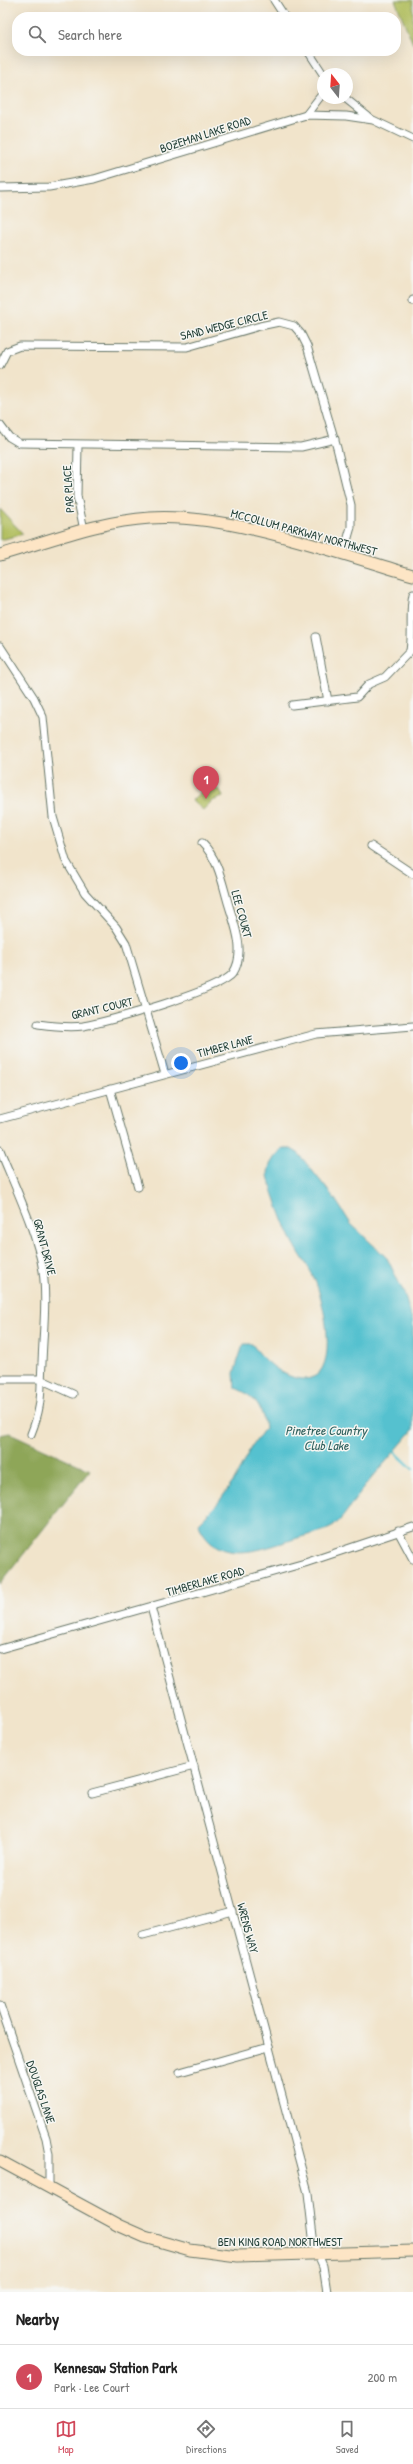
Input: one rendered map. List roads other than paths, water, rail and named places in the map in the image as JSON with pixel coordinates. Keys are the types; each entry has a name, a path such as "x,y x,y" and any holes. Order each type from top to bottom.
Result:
{"street":[{"path":"274,0 282,12"},
{"path":"311,56 319,68"},
{"path":"306,115 317,101"},
{"path":"353,104 373,120"},
{"name":"BOZEMAN LAKE ROAD","path":"0,188 49,187 94,179 306,115 346,116 373,120 413,139"},
{"name":"SAND WEDGE CIRCLE","path":"0,365 8,351 20,346 187,347 279,322 294,326 301,334 307,346 334,439 352,512 351,528 343,555"},
{"path":"0,425 9,438 19,443 301,447 334,439"},
{"name":"PAR PLACE","path":"78,445 76,490 84,530"},
{"name":"MCCOLLUM PARKWAY NORTHWEST","path":"0,555 84,530 142,518 186,520 260,532 413,575"},
{"path":"292,705 357,697 369,684 385,677 412,651 413,613 411,605 413,594"},
{"path":"316,637 328,701"},
{"path":"0,646 34,698 43,717 52,817 66,861 85,894 116,927 126,943 165,1074"},
{"name":"LEE COURT","path":"146,1008 215,987 230,978 238,963 239,947 237,935 216,862 202,843"},
{"path":"371,846 413,874"},
{"name":"GRANT COURT","path":"38,1024 55,1026 84,1026 146,1008"},
{"name":"TIMBER LANE","path":"0,1119 316,1034 413,1026"},
{"path":"110,1089 138,1187"},
{"name":"GRANT DRIVE","path":"0,1150 32,1233 43,1271 45,1309 40,1379 41,1401 31,1434"},
{"path":"0,1379 40,1379 73,1394"},
{"name":"TIMBERLAKE ROAD","path":"0,1649 305,1563 413,1527"},
{"path":"398,1531 413,1559"},
{"name":"WRENS WAY","path":"151,1607 308,2193 314,2245 324,2266 327,2292"},
{"path":"92,1793 194,1766"},
{"path":"143,1935 233,1912"},
{"name":"DOUGLAS LANE","path":"0,2005 46,2138 49,2154 48,2188"},
{"path":"180,2072 269,2048"},
{"name":"BEN KING ROAD NORTHWEST","path":"0,2161 120,2226 145,2237 190,2250 238,2256 413,2251"}],"water":[{"name":"Pinetree Country Club Lake","path":"282,1149 291,1149 298,1153 335,1199 351,1224 387,1258 404,1293 413,1323 413,1430 365,1486 343,1516 332,1527 257,1550 243,1552 230,1551 217,1547 207,1538 198,1523 218,1503 235,1479 249,1451 265,1428 260,1408 247,1394 235,1388 234,1373 242,1348 244,1344 252,1344 270,1364 278,1370 294,1378 303,1379 311,1378 320,1372 325,1362 327,1350 327,1335 323,1305 316,1283 287,1229 268,1178 270,1164"}],"waterway":[{"path":"395,1452 413,1469"}],"place":[{"name":"Kennesaw Station Park","path":"206,799"}]}
